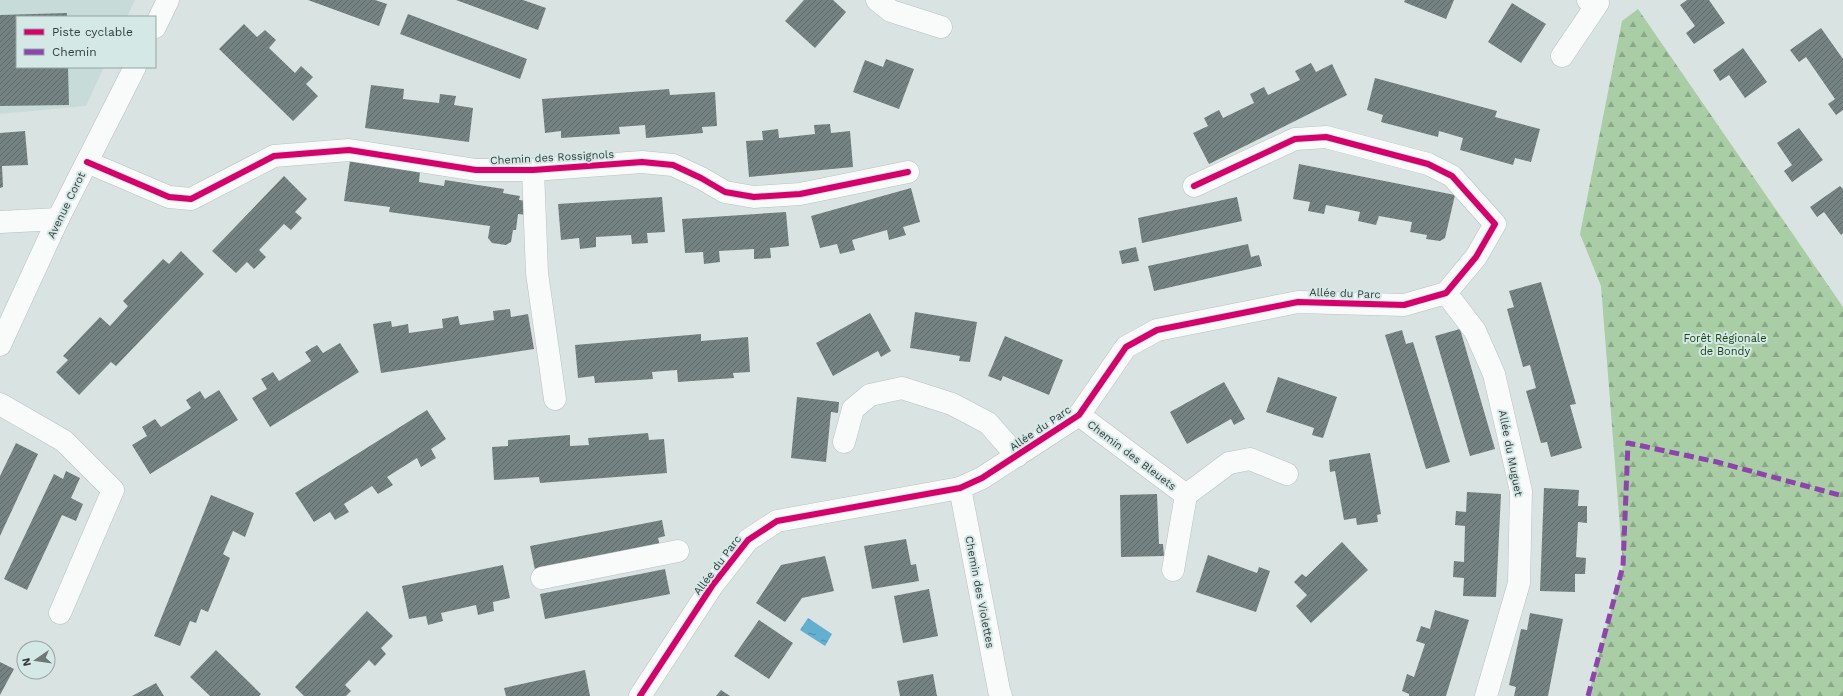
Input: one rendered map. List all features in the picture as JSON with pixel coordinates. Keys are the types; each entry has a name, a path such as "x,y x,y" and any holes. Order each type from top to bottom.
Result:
{"street":[{"path":"156,25 168,0"},
{"path":"877,0 891,11 941,27"},
{"path":"1562,56 1598,3 1588,0"},
{"name":"Avenue Corot","path":"0,345 58,219 134,68"},
{"path":"1194,186 1295,139 1326,136 1428,164 1452,176 1495,224 1476,257 1446,293"},
{"name":"Chemin des Rossignols","path":"87,162 169,197 191,199 274,156 349,150 476,170 533,170 642,162 673,165 701,178 725,192 754,197 800,194 908,172"},
{"path":"533,170 537,273 555,399"},
{"path":"0,222 58,219"},
{"name":"Allée du Parc","path":"640,696 712,586 748,540 777,521 960,488 982,478 1079,415 1126,347 1157,330 1298,302 1404,305 1446,293"},
{"name":"Allée du Muguet","path":"1446,293 1475,331 1494,374 1521,492 1519,583 1486,696"},
{"path":"844,442 853,409 870,395 902,388 952,404 988,423 1017,456"},
{"path":"0,404 64,441 113,490 60,613"},
{"name":"Chemin des Bleuets","path":"1079,415 1186,495"},
{"name":"Chemin des Bleuets","path":"1173,570 1186,495 1230,463 1250,459 1287,474"},
{"name":"Chemin des Violettes","path":"960,488 998,690 1001,696"},
{"path":"542,578 678,551"}],"shaded area":[{"path":"0,0 135,0 127,16 16,16 16,68 104,68 86,106 0,114"}],"green space":[{"name":"Forêt Régionale de Bondy","path":"1638,9 1843,307 1843,696 1588,696 1623,566 1601,286 1580,234 1622,21"}],"water":[{"path":"808,618 832,634 825,646 800,630"}],"building":[{"path":"308,0 375,0 387,4 379,26"},
{"path":"456,0 523,0 546,8 538,30"},
{"path":"804,0 833,0 846,12 815,48 785,21"},
{"path":"1405,0 1454,0 1446,19 1404,2"},
{"path":"1687,0 1709,0 1725,23 1694,44 1686,33 1695,26 1680,5"},
{"path":"1512,3 1546,24 1521,63 1488,42"},
{"path":"67,13 67,16 16,16 16,68 68,68 69,105 0,106 0,15"},
{"path":"408,14 527,59 520,79 400,34"},
{"path":"244,24 257,37 265,30 276,40 269,48 295,73 301,66 313,77 306,84 318,96 293,121 219,49"},
{"path":"1821,28 1843,59 1843,110 1836,115 1828,104 1835,99 1806,57 1799,62 1790,50"},
{"path":"1743,48 1767,82 1745,98 1729,75 1720,81 1713,70"},
{"path":"886,59 914,69 899,109 853,92 865,60 883,67"},
{"path":"1311,63 1316,72 1332,64 1347,95 1209,164 1193,133 1208,126 1204,118 1219,110 1223,118 1254,103 1250,94 1264,87 1268,95 1300,80 1295,71"},
{"path":"1375,78 1497,111 1495,117 1540,129 1531,162 1515,158 1513,165 1460,150 1463,138 1439,131 1438,137 1381,122 1383,115 1367,110"},
{"path":"371,85 404,89 403,99 439,103 440,94 456,96 454,105 473,108 469,142 365,128"},
{"path":"669,89 670,95 715,92 717,126 702,127 703,133 646,138 645,125 619,127 620,134 561,138 561,131 545,133 542,99"},
{"path":"830,124 831,133 850,131 853,167 749,177 746,141 763,140 762,131 778,129 779,138 815,134 814,125"},
{"path":"1799,128 1823,160 1792,182 1784,171 1792,165 1777,143"},
{"path":"25,131 28,165 2,166 3,187 0,188 0,133"},
{"path":"350,161 420,171 419,182 444,186 445,180 504,189 503,193 520,196 519,200 528,201 526,215 518,214 516,230 513,230 511,242 506,245 492,243 488,238 490,226 389,212 390,207 344,201"},
{"path":"1299,164 1455,195 1445,238 1440,241 1426,239 1427,235 1410,232 1412,222 1379,216 1376,225 1358,221 1360,212 1326,205 1324,214 1308,211 1310,202 1293,199"},
{"path":"284,176 307,199 295,212 302,218 291,230 284,224 259,250 266,257 254,269 247,262 236,273 212,251"},
{"path":"1840,186 1843,189 1843,233 1841,235 1824,212 1817,217 1810,207"},
{"path":"911,188 920,222 903,227 906,235 889,240 887,230 852,240 855,250 840,254 837,244 820,248 811,216"},
{"path":"662,197 665,232 647,233 648,243 632,244 631,235 596,237 596,247 580,249 579,238 561,240 558,204"},
{"path":"1237,197 1242,221 1142,243 1138,218"},
{"path":"786,212 789,246 770,248 771,258 754,259 754,249 719,251 720,262 704,264 703,252 685,253 682,219"},
{"path":"1248,244 1251,257 1259,255 1262,266 1154,291 1148,266"},
{"path":"1136,247 1139,261 1122,264 1119,251"},
{"path":"181,251 204,274 116,366 111,362 79,395 56,372 68,360 63,356 100,317 110,326 128,306 123,301 163,259 169,264"},
{"path":"1541,282 1576,404 1570,405 1582,448 1551,457 1547,442 1541,443 1526,391 1536,388 1530,365 1523,367 1507,309 1514,307 1509,291"},
{"path":"510,309 511,317 528,314 534,349 381,373 373,324 391,321 392,327 408,324 409,333 443,328 442,319 458,316 460,325 494,320 493,311"},
{"path":"915,312 977,322 970,362 959,361 960,356 910,348"},
{"path":"870,313 891,351 881,357 878,351 833,376 816,343"},
{"path":"1460,329 1495,449 1470,456 1435,336"},
{"path":"1402,330 1406,344 1413,342 1450,462 1426,469 1385,335"},
{"path":"701,334 701,341 748,337 750,372 733,373 734,378 678,382 677,370 652,372 653,379 595,383 594,376 578,378 575,345"},
{"path":"1005,336 1063,360 1049,395 1003,376 1001,381 988,376"},
{"path":"340,343 359,372 270,427 252,398 267,389 261,379 273,372 279,381 311,361 305,352 317,345 323,353"},
{"path":"1278,377 1337,397 1323,438 1312,435 1314,428 1266,412"},
{"path":"1224,382 1245,419 1234,425 1231,419 1187,444 1170,412"},
{"path":"219,390 238,420 150,474 132,445 147,436 142,427 155,419 161,427 191,408 186,400 200,391 205,399"},
{"path":"797,397 839,402 838,413 831,412 826,462 791,458"},
{"path":"427,410 446,439 431,449 436,458 421,467 417,458 387,477 393,485 378,494 372,486 344,504 349,512 335,520 330,512 314,522 295,493"},
{"path":"648,433 649,440 664,439 667,473 540,483 539,477 494,480 492,447 508,446 508,440 570,435 570,446 589,445 588,438"},
{"path":"16,443 38,454 0,536 0,476"},
{"path":"1370,453 1381,514 1377,515 1378,522 1357,525 1356,518 1344,520 1335,471 1330,472 1329,460"},
{"path":"66,471 80,478 71,498 83,504 76,521 62,515 27,590 4,579 54,474 63,479"},
{"path":"1544,488 1579,490 1578,506 1587,506 1587,523 1578,522 1576,557 1586,558 1585,574 1575,574 1575,592 1540,591"},
{"path":"1467,492 1501,494 1496,597 1463,596 1464,578 1453,577 1454,561 1464,562 1465,526 1455,525 1456,511 1466,512"},
{"path":"1157,494 1159,544 1163,544 1164,556 1121,557 1120,495"},
{"path":"211,495 254,513 245,537 233,531 223,554 230,558 208,612 201,609 196,623 190,621 180,646 154,636"},
{"path":"662,520 665,536 658,538 660,546 535,570 530,546"},
{"path":"906,539 911,565 916,564 919,581 872,589 864,546"},
{"path":"1342,542 1368,570 1311,623 1296,606 1307,595 1294,582 1302,574 1306,577"},
{"path":"1208,555 1257,573 1259,567 1270,571 1256,612 1196,592"},
{"path":"825,556 834,591 802,598 785,622 756,603 781,565"},
{"path":"503,565 510,598 493,602 494,611 478,615 476,605 441,613 443,621 428,625 426,616 409,619 402,586"},
{"path":"665,569 670,594 545,619 540,594"},
{"path":"929,589 938,636 903,643 894,596"},
{"path":"1435,610 1469,620 1446,696 1409,696 1409,694 1402,691 1407,674 1414,677 1425,644 1416,641 1421,626 1430,629"},
{"path":"367,611 393,636 381,648 386,654 375,666 369,660 345,685 351,691 346,696 304,696 295,687"},
{"path":"1530,613 1563,619 1548,696 1514,696 1516,687 1509,685 1521,629 1527,630"},
{"path":"759,620 793,643 769,679 734,656"},
{"path":"216,650 261,694 259,696 210,696 190,677"},
{"path":"0,662 14,669 0,695"},
{"path":"585,670 590,696 506,696 504,688"},
{"path":"933,674 937,696 900,696 897,681"},
{"path":"156,683 164,696 132,696"},
{"path":"721,690 730,696 716,696"}],"marked path":[{"path":"1588,696 1623,566 1628,443 1717,462 1843,496"}],"cycle path":[{"path":"640,696 712,586 748,540 777,521 960,488 982,478 1079,415 1126,347 1157,330 1298,302 1404,305 1446,293 1476,257 1495,224 1452,176 1428,164 1326,137 1295,139 1194,186"},
{"path":"87,162 169,197 191,199 274,156 349,150 476,170 533,170 642,162 673,165 701,178 725,192 754,197 800,194 908,172"}]}
